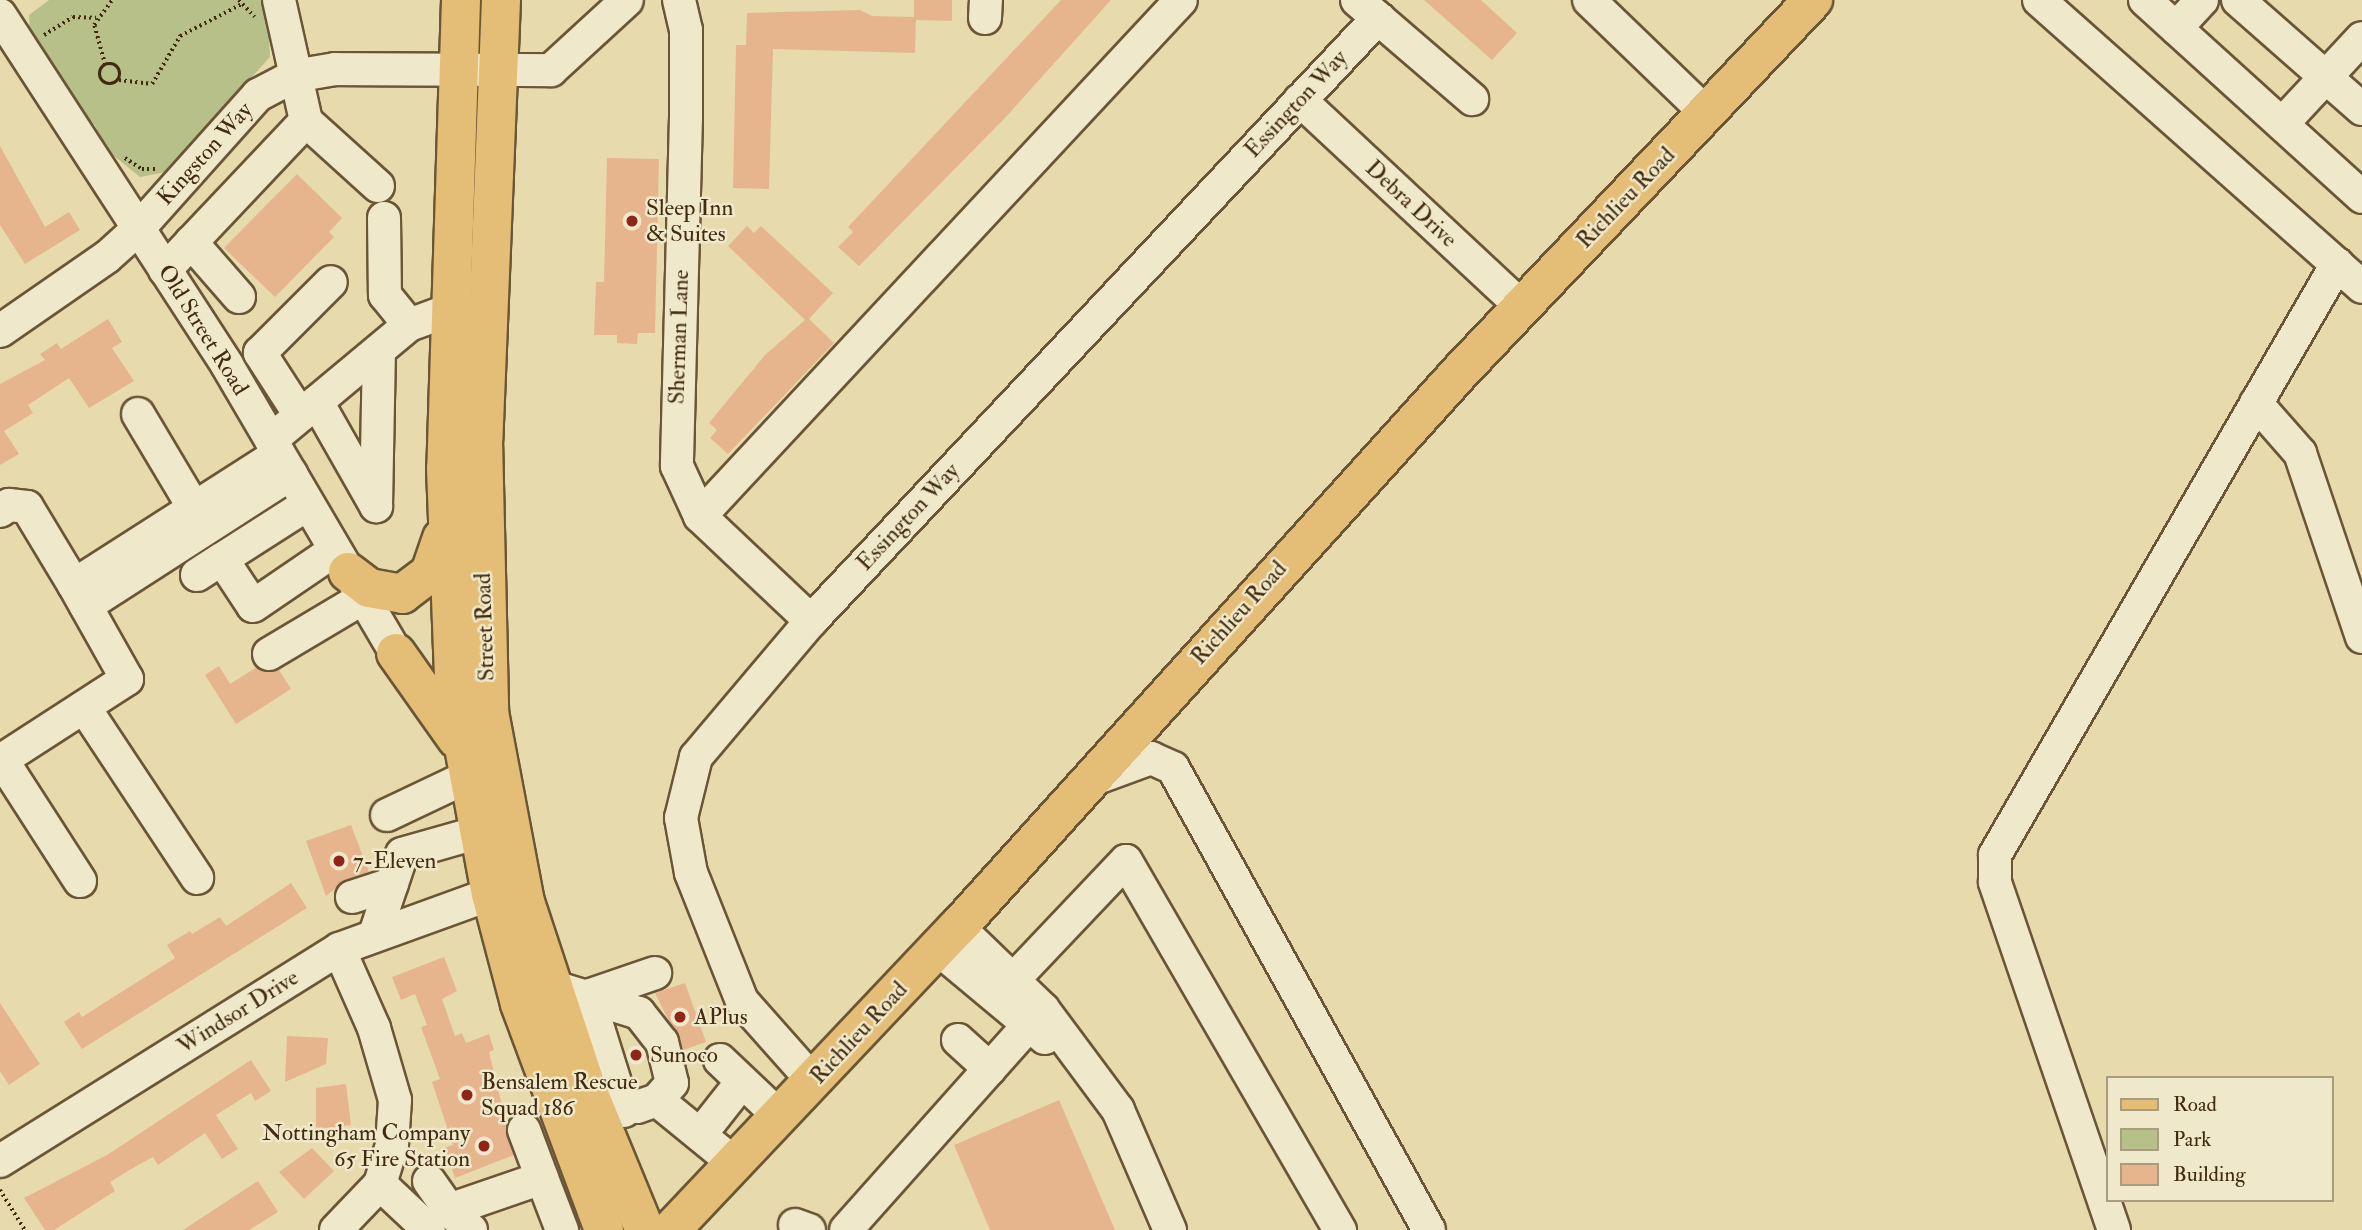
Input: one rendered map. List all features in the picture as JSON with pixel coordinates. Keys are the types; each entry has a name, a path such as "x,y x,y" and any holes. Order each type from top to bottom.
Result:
{"main road":[{"name":"Street Road","path":"461,0 446,519 455,698 491,894 529,1033 604,1230"},
{"name":"Richlieu Road","path":"671,1230 948,938 1092,780 1271,576 1813,0"},
{"name":"Street Road","path":"508,9 499,72 483,439 484,653 505,813 551,986 612,1115 645,1230"},
{"path":"349,573 385,593 416,587 434,562 446,519"},
{"path":"396,653 449,724 468,768"}],"street":[{"name":"Kingston Way","path":"2,324 107,257 138,229 258,94 294,76 335,69 535,73 561,65 627,0"},
{"name":"Sherman Lane","path":"679,0 685,30 686,117 674,452 685,494 700,516 810,621"},
{"path":"700,516 1181,0"},
{"path":"1589,0 1706,113"},
{"path":"2039,0 2362,287"},
{"path":"2145,0 2362,197"},
{"path":"2176,28 2202,0"},
{"path":"2238,0 2362,109"},
{"path":"1367,9 1472,99"},
{"name":"Essington Way","path":"813,1081 742,1001 691,873 681,818 696,757 710,734 810,621 1300,100 1367,9"},
{"path":"269,12 294,76 306,121 379,186"},
{"name":"Old Street Road","path":"0,15 165,270 280,456 396,653"},
{"path":"2282,124 2362,38"},
{"name":"Debra Drive","path":"1300,100 1522,307"},
{"path":"165,270 306,121"},
{"path":"384,218 385,295 409,326"},
{"path":"191,242 239,298"},
{"path":"2114,1230 1993,867 1998,845 2337,264"},
{"path":"331,282 260,353 309,409 376,506 379,351"},
{"path":"80,595 280,456 309,409 409,326 450,310"},
{"path":"2256,403 2300,453 2362,637"},
{"path":"138,414 182,525"},
{"path":"308,504 210,567 253,606 349,573"},
{"path":"0,511 9,505 27,507 127,679 2,760 80,881"},
{"path":"268,654 349,573"},
{"path":"84,707 197,878"},
{"path":"1092,780 1151,758 1173,768 1429,1230"},
{"path":"387,815 468,768"},
{"path":"374,934 402,854 480,832"},
{"path":"1013,980 1126,861 1340,1230"},
{"path":"352,897 392,884"},
{"name":"Windsor Drive","path":"1,1167 339,949 374,934 491,894"},
{"path":"948,938 1013,980 1035,1017"},
{"path":"948,938 1035,1017 1088,1070 1118,1110 1170,1230"},
{"path":"336,1230 380,1184 392,1145 394,1100 374,1028 339,949"},
{"path":"588,996 655,973"},
{"path":"551,986 588,996 639,1013 662,1042 673,1083 657,1100 612,1115 588,996"},
{"path":"846,1230 1035,1017"},
{"path":"958,1040 990,1069"},
{"path":"700,1135 731,1071 780,1116"},
{"path":"657,1100 734,1163"},
{"path":"524,1130 562,1230"},
{"path":"454,1225 542,1178"},
{"path":"429,1181 454,1225"},
{"path":"380,1184 454,1225"}],"path":[{"path":"112,0 96,18 93,36 105,65 102,80 111,84 119,80 152,83 180,36 240,2 269,12"},
{"path":"43,36 73,17 96,18"},
{"path":"37,26 48,46"},
{"path":"105,65 118,67 119,80"},
{"path":"121,155 142,169 164,165"},
{"path":"1,1167 25,1230"}],"green space":[{"path":"49,0 267,0 270,57 166,172 140,177 103,147 95,125 83,119 30,34 29,15"}],"building":[{"path":"914,0 952,0 952,21 916,20 915,53 773,49 769,189 733,188 736,45 746,45 747,13 860,10 872,16 914,17"},
{"path":"1061,0 1111,0 1005,118 859,266 838,247 853,232 848,227"},
{"path":"1424,0 1481,0 1517,33 1492,60"},
{"path":"0,146 45,227 69,212 80,230 25,264 0,225"},
{"name":"Sleep Inn & Suites","path":"607,158 659,159 655,333 638,333 637,344 617,343 617,335 594,335 596,282 604,282"},
{"path":"297,174 342,218 329,232 334,237 275,297 224,248"},
{"path":"747,226 754,233 761,226 833,293 809,319 834,343 728,454 710,438 717,430 709,423 765,355 805,320 728,246"},
{"path":"108,319 122,342 112,348 134,381 89,408 69,378 28,405 33,413 4,431 19,454 0,465 0,384 45,360 40,354 57,343 61,349"},
{"path":"219,666 230,684 257,667 279,670 291,689 236,724 205,675"},
{"name":"7-Eleven","path":"351,825 369,872 346,880 326,896 306,841"},
{"path":"291,883 307,908 82,1049 64,1022 79,1012 82,1017 175,958 167,945 220,917 226,926"},
{"path":"444,957 457,991 442,999 455,1036 462,1033 466,1043 489,1034 494,1050 489,1052 514,1155 455,1178 445,1148 453,1145 432,1082 440,1079 421,1027 427,1025 415,994 401,1000 392,977"},
{"name":"APlus","path":"685,983 706,1042 683,1050 655,993"},
{"path":"0,1003 40,1064 9,1085 0,1071"},
{"path":"287,1036 328,1038 326,1064 285,1082"},
{"path":"251,1060 271,1091 255,1101 251,1093 216,1115 238,1149 222,1159 205,1133 158,1165 153,1157 138,1165 110,1182 115,1191 54,1230 45,1230 24,1198 107,1155"},
{"path":"346,1084 351,1125 316,1129 316,1088"},
{"path":"1059,1100 1115,1230 990,1230 954,1145"},
{"path":"312,1148 334,1171 304,1199 279,1172"},
{"path":"258,1181 278,1212 249,1230 183,1230"}],"place":[{"name":"Sleep Inn & Suites","path":"632,221"},
{"name":"7-Eleven","path":"339,861"},
{"name":"APlus","path":"680,1017"},
{"name":"Sunoco","path":"636,1055"},
{"name":"Bensalem Rescue Squad 186","path":"467,1095"},
{"name":"Nottingham Company 65 Fire Station","path":"484,1146"}]}
